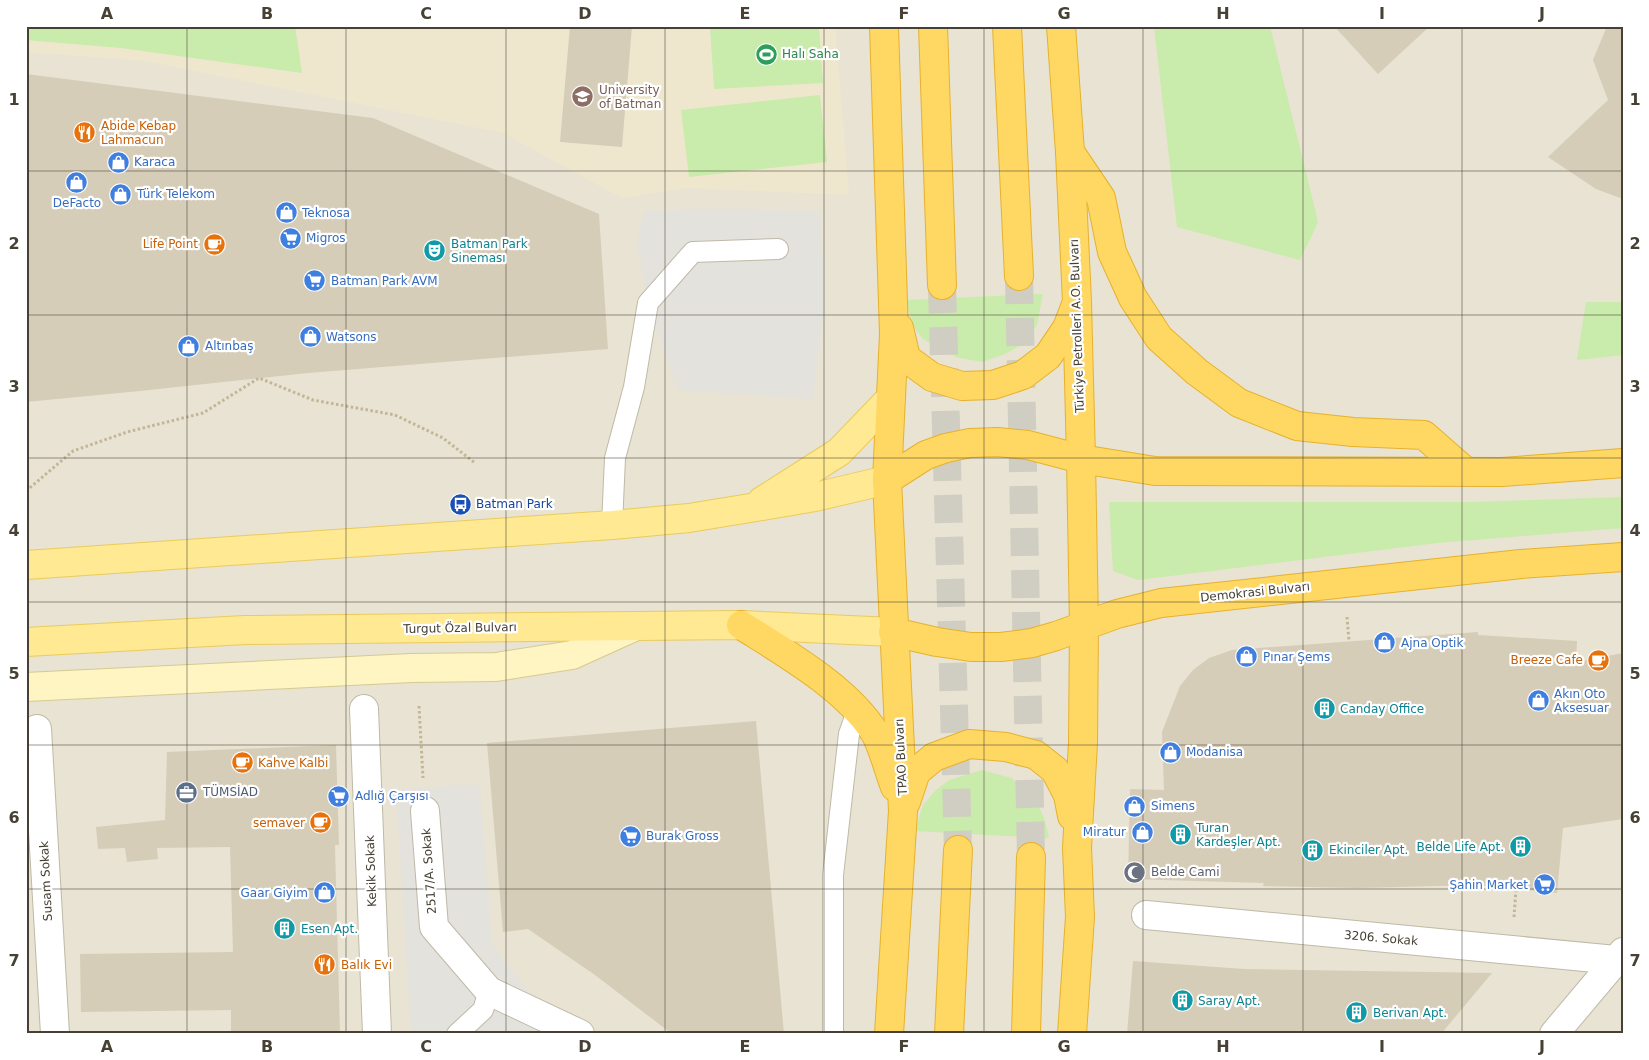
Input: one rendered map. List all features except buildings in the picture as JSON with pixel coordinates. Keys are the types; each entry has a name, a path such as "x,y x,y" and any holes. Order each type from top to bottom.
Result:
{"highway":[{"path":"884,26 894,334 887,480"},
{"path":"934,26 942,285"},
{"path":"1006,26 1020,276"},
{"name":"Türkiye Petrolleri A.O. Bulvarı","path":"1061,26 1070,152 1077,302 1082,460 1084,626"},
{"path":"1070,152 1101,198 1112,252 1133,298 1159,338 1197,372 1239,402 1297,426 1353,432 1424,435 1465,471"},
{"path":"892,280 906,358 932,376 962,386 993,385 1023,376 1048,356 1067,328 1077,302"},
{"path":"887,480 926,455 946,448 970,443 996,442 1028,445 1082,460 1156,471 1502,472 1623,463"},
{"name":"TPAO Bulvarı","path":"887,480 903,811 889,1034"},
{"name":"Demokrasi Bulvarı","path":"893,632 972,647 1001,647 1032,643 1117,614 1161,603 1521,564 1623,557"},
{"path":"741,625 797,661 839,693 857,711 875,734 903,811"},
{"path":"1072,1034 1080,916 1077,848 1082,743 1084,626"},
{"path":"903,811 916,772 934,756 968,744 1006,746 1036,756 1055,770 1068,795 1077,848"},
{"path":"948,1034 958,850"},
{"path":"1026,1034 1031,857"}],"main road":[{"path":"750,508 839,452 891,398"},
{"path":"26,565 612,525 689,518 815,497 887,480"},
{"name":"Turgut Özal Bulvarı","path":"26,642 245,630 741,625 893,632"}],"street":[{"path":"26,687 411,668 496,667 572,655 636,626"},
{"name":"Kekik Sokak","path":"364,708 377,1034"},
{"name":"Susam Sokak","path":"37,729 55,1034"},
{"name":"2517/A. Sokak","path":"425,811 434,927 488,992 580,1034"},
{"name":"3206. Sokak","path":"1146,915 1619,956"},
{"path":"1554,1034 1619,956"}],"lane":[{"path":"612,525 615,458 634,387 648,303 693,252 778,248"},
{"path":"833,1034 834,875 849,734 857,711"},
{"path":"456,1034 483,1010 488,992"}],"path":[{"path":"26,491 73,451 127,432 203,413 259,378 313,400 395,416 443,438 475,463"},
{"path":"1347,617 1349,641"},
{"path":"419,706 425,811"}],"shaded area":[{"path":"26,26 1623,26 1623,1034 26,1034"},
{"name":"University of Batman","path":"26,26 835,26 849,195 688,188 622,198 503,133 146,61 26,52"},
{"path":"693,209 820,211 825,297 813,399 677,390 648,303 637,243 644,212"},
{"path":"480,784 492,945 562,1034 411,1034 396,789"}],"green space":[{"path":"26,26 295,26 302,73 121,48 26,40"},
{"name":"Halı Saha","path":"710,26 819,26 823,83 714,89"},
{"path":"1154,26 1270,26 1318,222 1300,260 1177,227"},
{"path":"820,95 827,162 689,177 681,110"},
{"path":"1043,294 1037,324 1028,341 1005,354 982,362 956,357 923,339 914,327 905,300"},
{"path":"1586,302 1623,302 1623,355 1577,360"},
{"path":"1623,497 1623,528 1437,543 1138,580 1113,571 1109,502 1476,502"},
{"path":"982,770 1011,778 1035,797 1045,821 1049,838 915,831 923,805 936,790 949,780"}],"tunnel":[{"path":"1019,276 1031,857"},
{"path":"942,285 958,850"}],"place":[{"name":"Halı Saha","path":"766,54"},
{"name":"University of Batman","path":"583,97"},
{"name":"Abide Kebap Lahmacun","path":"85,133"},
{"name":"Karaca","path":"118,162"},
{"name":"DeFacto","path":"77,182"},
{"name":"Türk Telekom","path":"121,194"},
{"name":"Teknosa","path":"286,213"},
{"name":"Migros","path":"290,238"},
{"name":"Life Point","path":"214,244"},
{"name":"Batman Park Sineması","path":"435,251"},
{"name":"Batman Park AVM","path":"315,281"},
{"name":"Watsons","path":"310,337"},
{"name":"Altınbaş","path":"189,346"},
{"name":"Batman Park","path":"460,504"},
{"name":"Ajna Optik","path":"1385,643"},
{"name":"Pınar Şems","path":"1247,657"},
{"name":"Breeze Cafe","path":"1599,660"},
{"name":"Akın Oto Aksesuar","path":"1538,701"},
{"name":"Canday Office","path":"1324,709"},
{"name":"Modanisa","path":"1170,752"},
{"name":"Kahve Kalbi","path":"242,763"},
{"name":"TÜMSİAD","path":"187,792"},
{"name":"Adlığ Çarşısı","path":"339,796"},
{"name":"Simens","path":"1135,806"},
{"name":"semaver","path":"321,823"},
{"name":"Miratur","path":"1142,832"},
{"name":"Turan Kardeşler Apt.","path":"1180,835"},
{"name":"Burak Gross","path":"630,836"},
{"name":"Belde Life Apt.","path":"1520,847"},
{"name":"Ekinciler Apt.","path":"1313,850"},
{"name":"Belde Cami","path":"1135,872"},
{"name":"Şahin Market","path":"1544,885"},
{"name":"Gaar Giyim","path":"324,893"},
{"name":"Esen Apt.","path":"285,929"},
{"name":"Balık Evi","path":"325,965"},
{"name":"Saray Apt.","path":"1182,1001"},
{"name":"Berivan Apt.","path":"1357,1013"}]}
